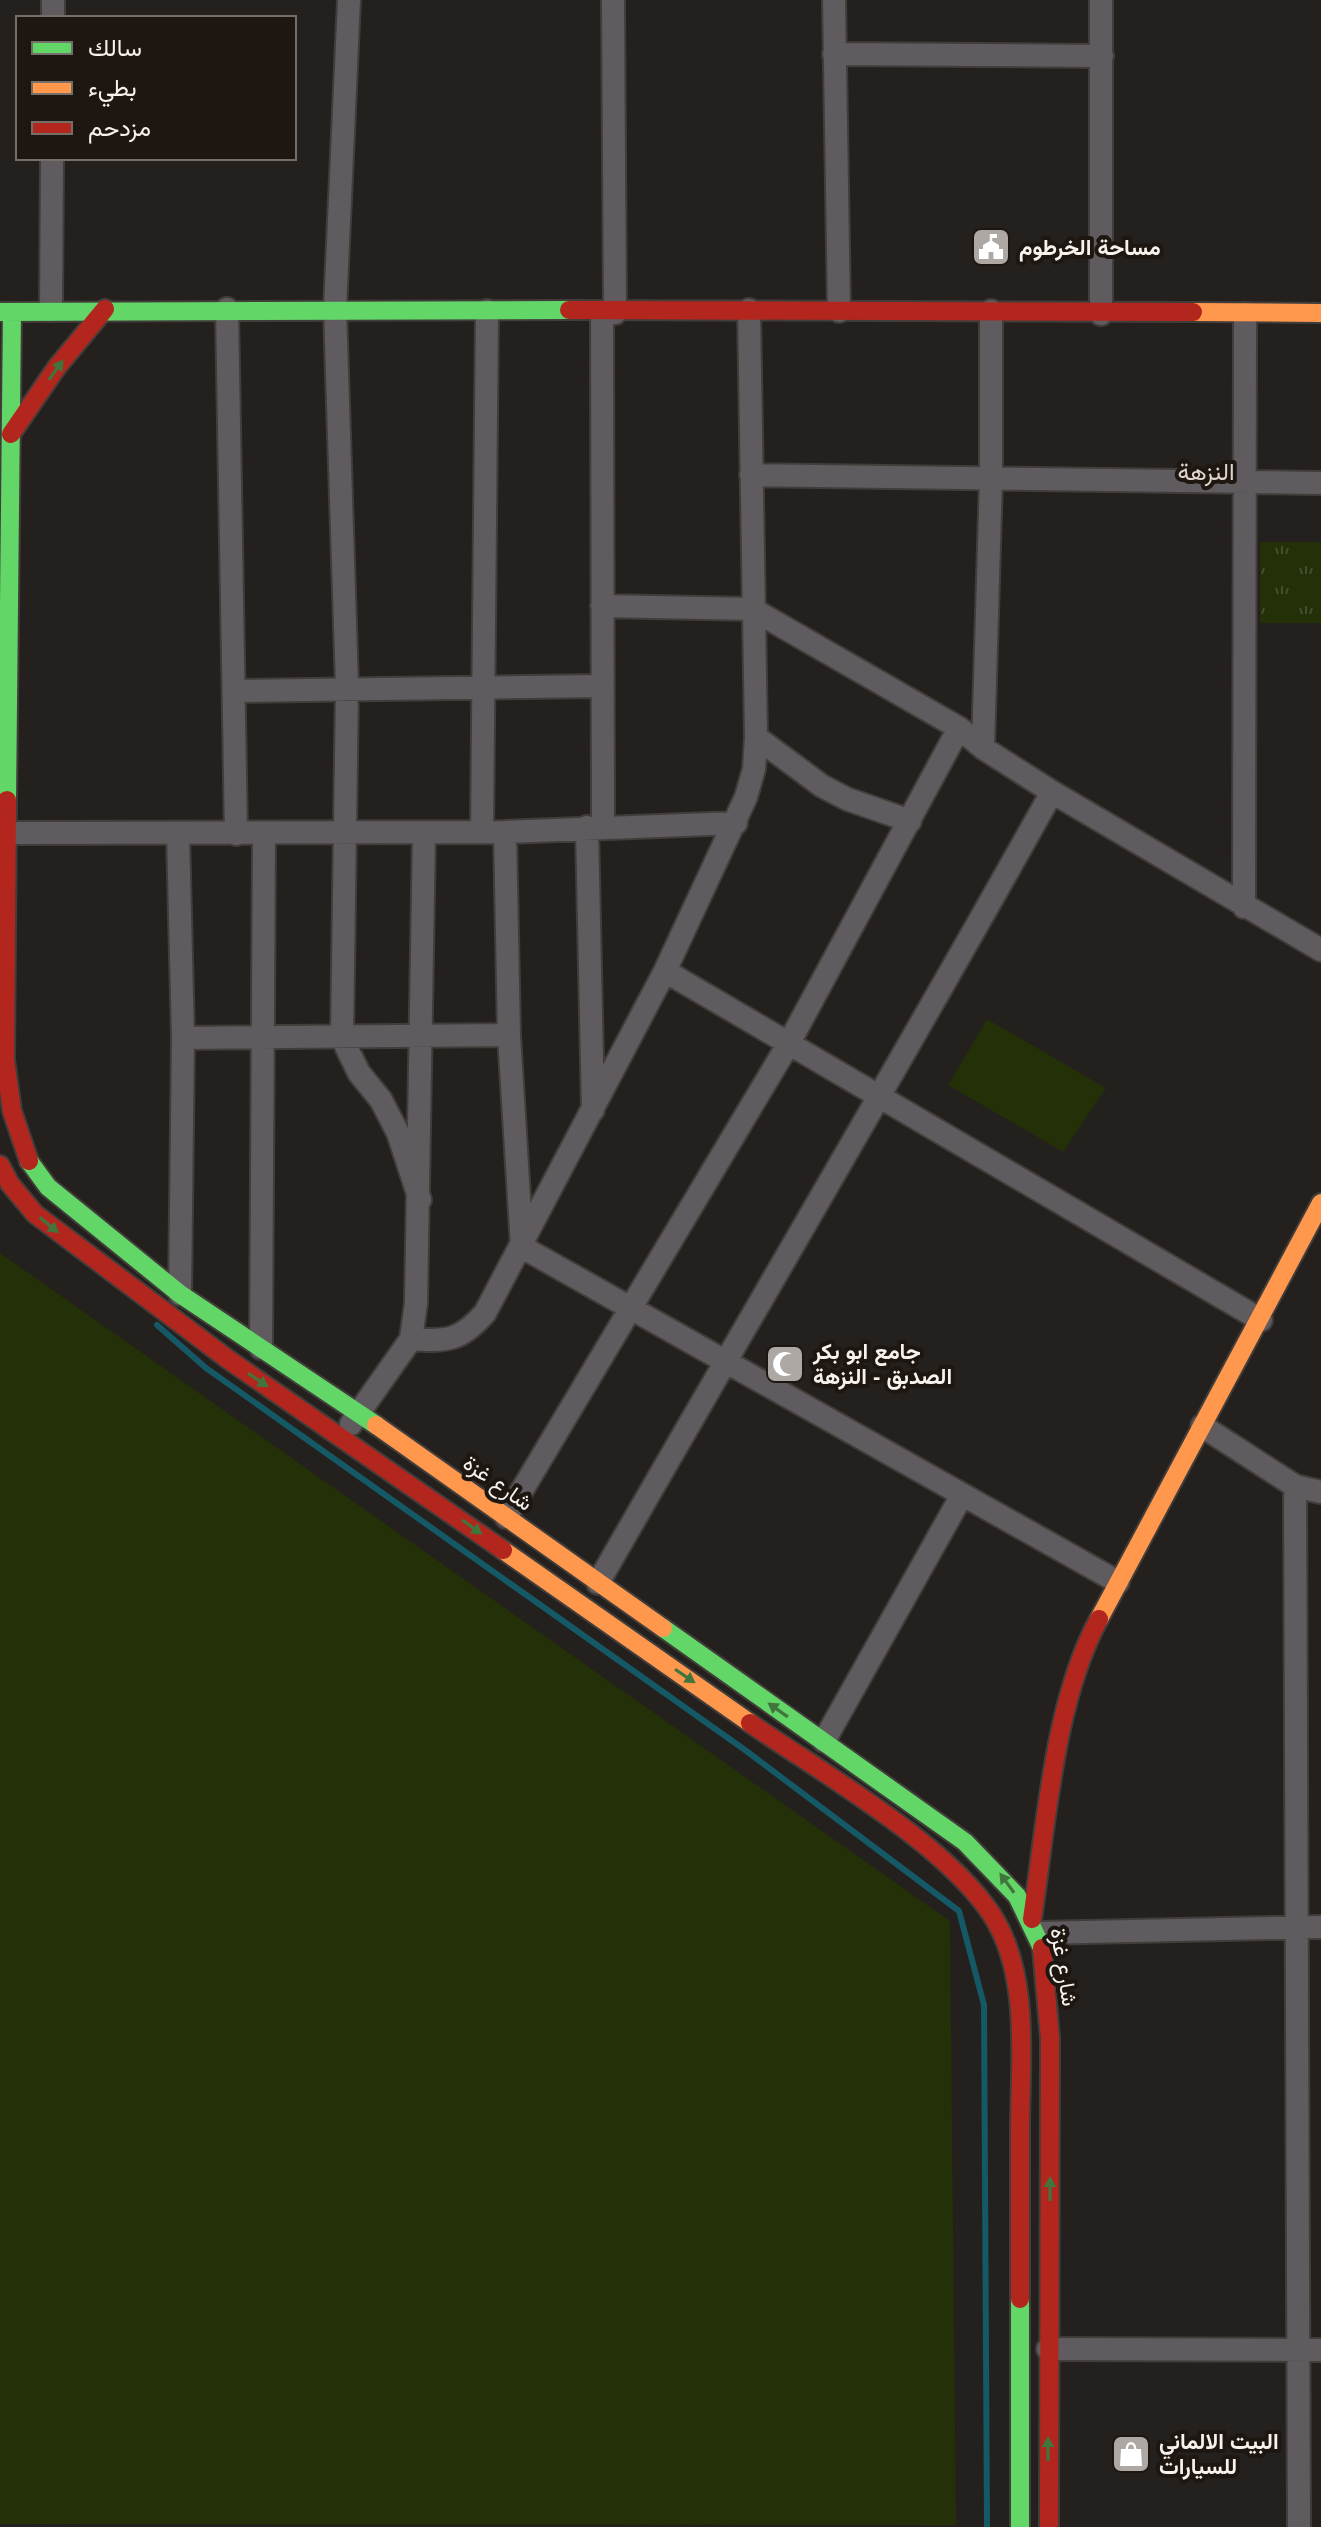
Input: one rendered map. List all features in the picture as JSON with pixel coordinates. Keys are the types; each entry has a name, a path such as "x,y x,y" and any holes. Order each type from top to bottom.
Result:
{"main road":[{"path":"11,434 57,367 105,309"},
{"path":"6,312 335,309 1321,313"},
{"name":"شارع غزة","path":"6,312 11,434 5,1060 7,1085 29,1161 48,1187 180,1294 358,1414 824,1741 967,1842 996,1869 1035,1926 1045,1974 1049,2033 1049,2527"},
{"path":"0,1165 10,1184 35,1214 64,1238 229,1360 920,1841 973,1888 992,1911 1007,1940 1016,1976 1020,2017 1020,2527"},
{"path":"1035,1926 1058,1747 1071,1690 1087,1641 1321,1203"}],"street":[{"path":"349,0 335,309 347,687 342,1038 359,1073 381,1100 398,1133 420,1200"},
{"path":"593,1113 595,827 602,686 613,0"},
{"path":"834,0 839,311"},
{"path":"1101,0 1101,314"},
{"path":"834,54 1102,56"},
{"path":"51,310 52,160"},
{"path":"227,309 236,834"},
{"path":"411,1339 437,1342 466,1335 485,1313 593,1113 665,971 736,823 754,769 749,310"},
{"path":"482,832 487,311"},
{"path":"983,748 991,478 991,311"},
{"path":"1244,907 1245,314"},
{"path":"751,475 1321,483"},
{"path":"602,606 752,609 959,728 983,748 1052,792 1321,950"},
{"path":"234,691 347,687 602,686"},
{"path":"506,1517 789,1043 959,728"},
{"path":"756,737 822,786 847,799 910,821"},
{"path":"598,1583 882,1097 1052,792"},
{"path":"5,833 505,832 736,823"},
{"path":"505,832 509,1035 522,1247"},
{"path":"261,1348 266,1037 264,833"},
{"path":"341,1437 411,1339 416,1303 424,833"},
{"path":"178,834 183,1038 180,1294"},
{"path":"665,971 1261,1320"},
{"path":"183,1038 509,1035"},
{"path":"522,1247 1118,1582"},
{"path":"1202,1426 1295,1486 1321,1492"},
{"path":"1295,1486 1299,2527"},
{"path":"824,1741 962,1495"},
{"path":"1035,1926 1321,1927"},
{"path":"1048,2349 1321,2350"}],"green space":[{"path":"1260,542 1321,542 1321,623 1260,623"},
{"path":"987,1019 1106,1088 1063,1152 948,1085"},
{"path":"0,1253 950,1921 956,2525 0,2524"}],"waterway":[{"path":"157,1325 206,1368 745,1750 959,1911 984,2005 987,2527"}],"traffic: fast":[{"path":"0,312 569,310"},
{"path":"7,800 12,312"},
{"path":"29,1161 48,1187 180,1294 376,1425"},
{"path":"663,1628 965,1842 1017,1896 1042,1948"},
{"path":"1020,2299 1020,2527"}],"traffic: slow":[{"path":"1193,312 1321,313"},
{"path":"1099,1619 1321,1203"},
{"path":"376,1425 663,1628"},
{"path":"503,1550 750,1723"}],"traffic: jam":[{"path":"11,434 57,367 105,309"},
{"path":"569,310 1193,312"},
{"path":"7,800 5,1060 12,1111 29,1161"},
{"path":"0,1165 10,1184 35,1214 229,1360 503,1550"},
{"path":"1032,1919 1047,1805 1062,1725 1084,1652 1099,1619"},
{"path":"750,1723 914,1836 971,1888 992,1915 1004,1939 1013,1964 1021,2019 1020,2299"},
{"path":"1042,1948 1050,2038 1049,2527"}],"place":[{"name":"مساحة الخرطوم","path":"991,247"},
{"name":"جامع ابو بكر الصدبق - النزهة","path":"785,1364"},
{"name":"البيت الالماني للسيارات","path":"1131,2454"}],"district":[{"name":"النزهة","path":"1206,471"}]}
